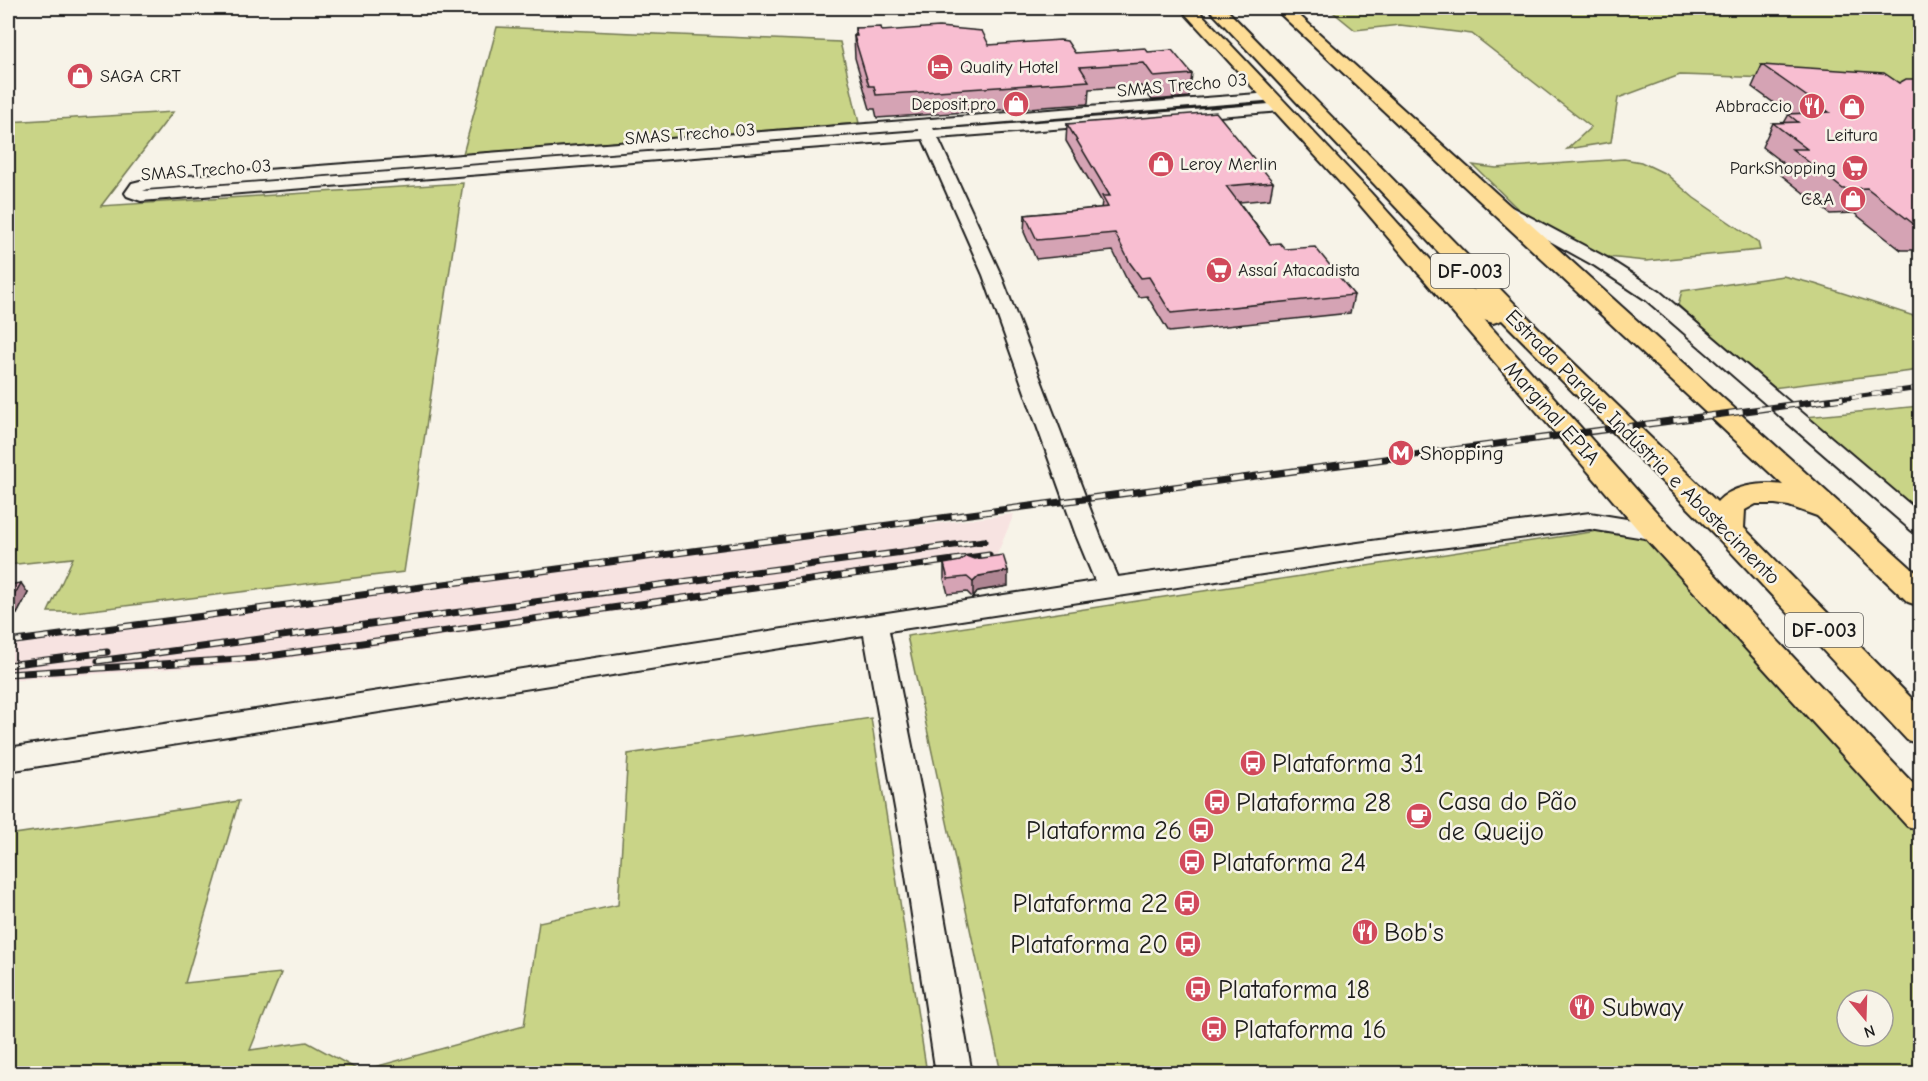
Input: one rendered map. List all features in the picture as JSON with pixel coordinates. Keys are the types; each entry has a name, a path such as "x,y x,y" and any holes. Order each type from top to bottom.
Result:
{"highway":[{"name":"Estrada Parque Indústria e Abastecimento","path":"1216,8 1546,351 1728,530 1920,730"},
{"name":"DF-003","path":"1282,8 1920,594"},
{"path":"1299,8 1351,54 1360,66 1370,87"},
{"path":"1427,269 1546,351"},
{"path":"1728,530 1730,506 1739,498 1754,494 1794,497 1834,515"}],"main road":[{"name":"Marginal EPIA","path":"1188,8 1364,196 1657,532 1920,815"}],"street":[{"name":"SMAS Trecho 03","path":"734,145 148,184 138,186 132,193 141,196 734,145 1276,102"},
{"path":"927,130 993,275 1088,535 1110,587"},
{"path":"1500,206 1601,262 1653,296 1920,525"},
{"path":"1590,521 1605,513 1622,491"},
{"path":"8,760 1110,587 1400,545 1590,521 1657,532"},
{"path":"874,625 915,836 954,1074"}],"shaded area":[{"path":"1014,514 996,557 256,663 8,680 8,645 641,560"}],"green space":[{"path":"1328,8 1920,8 1920,83 1680,75 1618,98 1611,142 1567,149 1591,127 1472,34 1400,25 1355,30"},
{"path":"497,27 840,42 859,123 463,154"},
{"path":"173,112 101,206 463,183 404,572 75,612 48,612 73,558 8,565 8,122"},
{"path":"1624,159 1641,162 1666,174 1694,198 1758,242 1760,250 1646,261 1598,256 1520,211 1473,165 1496,168"},
{"path":"1783,276 1920,318 1920,370 1772,388 1678,305 1682,291"},
{"path":"1920,406 1920,513 1805,417"},
{"path":"1604,530 1629,531 1656,543 1920,833 1920,1073 1001,1073 907,636"},
{"path":"871,718 927,1073 8,1073 8,835 239,801 185,983 281,973 250,1050 307,1042 360,1071 524,1026 539,922 618,905 628,754"}],"building":[{"path":"881,27 882,31 939,27 982,31 989,45 1060,40 1067,41 1075,53 1145,48 1148,52 1172,50 1192,74 1154,77 1144,63 1080,67 1089,81 876,95 874,86 869,86 854,36 857,36 855,28"},
{"name":"ParkShopping","path":"1762,65 1884,73 1899,83 1906,79 1920,79 1920,224 1915,225 1867,188 1843,189 1792,149 1807,149 1773,123 1798,122 1788,114 1829,112"},
{"path":"1216,112 1273,182 1226,186 1270,244 1280,243 1285,249 1315,247 1354,295 1171,313 1149,277 1141,278 1130,263 1115,233 1037,240 1025,215 1108,207 1102,196 1110,196 1067,124"},
{"path":"1003,555 1008,571 979,576 973,582 967,577 948,579 944,564 960,561 966,556 974,559"},
{"path":"21,583 9,604 8,604 8,585"}],"railway":[{"path":"1832,400 1920,388"},
{"path":"8,642 1843,398"},
{"path":"98,661 984,541"},
{"path":"8,674 255,658 989,555"},
{"path":"8,665 107,652"}],"place":[{"name":"Quality Hotel","path":"940,67"},
{"name":"SAGA CRT","path":"80,76"},
{"name":"Deposit.pro","path":"1016,104"},
{"name":"Abbraccio","path":"1812,106"},
{"name":"Leitura","path":"1852,107"},
{"name":"Leroy Merlin","path":"1161,164"},
{"name":"ParkShopping","path":"1855,168"},
{"name":"C&A","path":"1853,199"},
{"name":"Assaí Atacadista","path":"1219,270"},
{"name":"Shopping","path":"1401,453"},
{"name":"Plataforma 31","path":"1253,763"},
{"name":"Plataforma 28","path":"1217,802"},
{"name":"Casa do Pão de Queijo","path":"1419,816"},
{"name":"Plataforma 26","path":"1201,830"},
{"name":"Plataforma 24","path":"1192,862"},
{"name":"Plataforma 22","path":"1187,903"},
{"name":"Bob's","path":"1365,932"},
{"name":"Plataforma 20","path":"1188,944"},
{"name":"Plataforma 18","path":"1198,989"},
{"name":"Subway","path":"1582,1007"},
{"name":"Plataforma 16","path":"1214,1029"}]}
